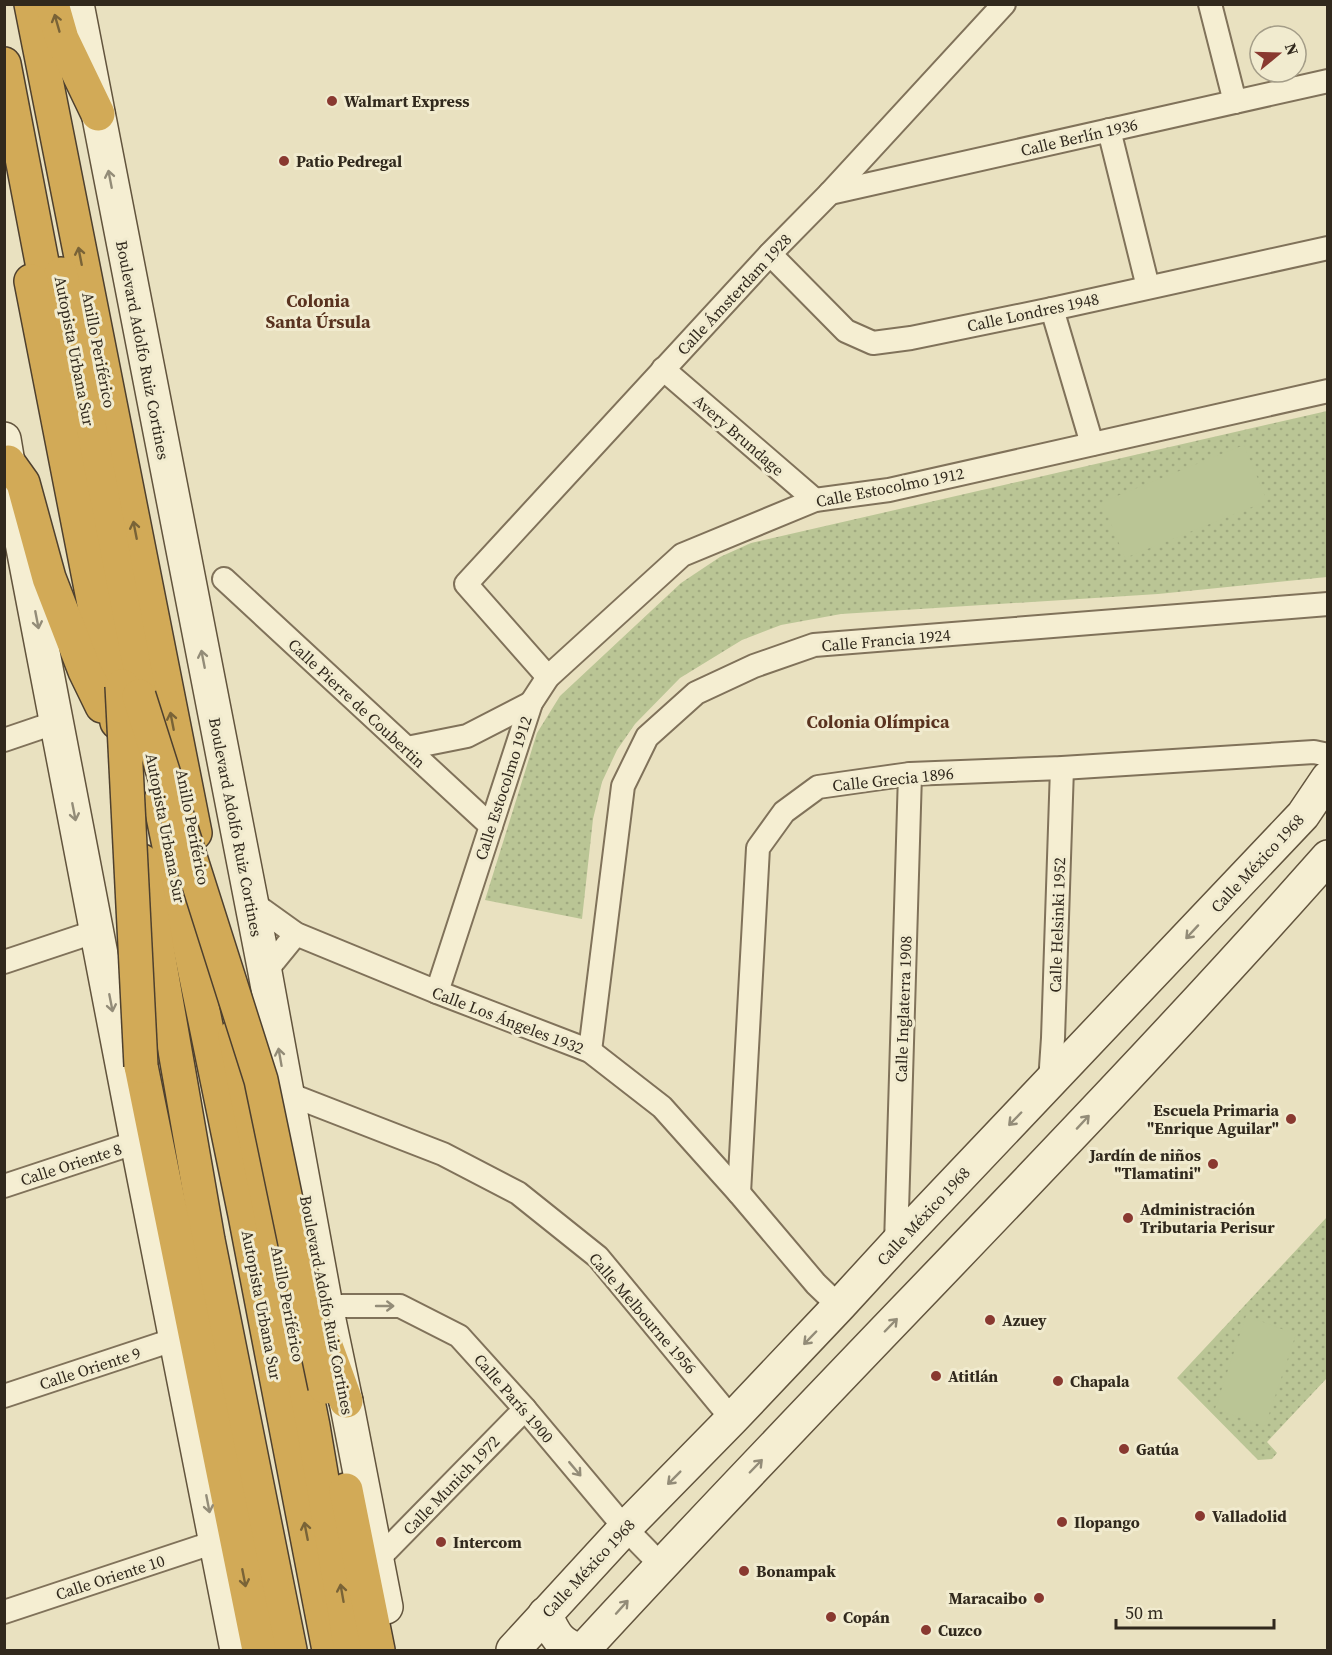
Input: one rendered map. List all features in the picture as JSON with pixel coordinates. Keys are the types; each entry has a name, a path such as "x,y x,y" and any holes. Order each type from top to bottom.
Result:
{"highway":[{"name":"Autopista Urbana Sur","path":"10,4 40,161 130,691 306,1650"},
{"path":"31,4 40,161"},
{"name":"Anillo Periférico","path":"31,4 313,1426 351,1650"},
{"path":"52,4 62,39 98,114"},
{"name":"Autopista Urbana Sur","path":"4,64 8,94 130,691 242,1204 329,1650"},
{"path":"4,143 122,746 208,1240 290,1650"},
{"path":"6,451 22,483 49,578 85,671 122,746"},
{"path":"130,691 141,1066 259,1650"},
{"path":"130,691 261,1080 378,1650"},
{"path":"262,1172 346,1401"}],"main road":[{"name":"Boulevard Adolfo Ruiz Cortines","path":"77,4 265,972 326,1306 393,1650"},
{"path":"6,451 11,524 57,722 237,1650"},
{"name":"Calle México 1968","path":"526,1648 545,1614 1303,815 1328,778"},
{"path":"545,1614 554,1634 566,1646 581,1650 999,1213 1328,857"}],"street":[{"name":"Calle Ámsterdam 1928","path":"548,677 466,584 1004,4"},
{"path":"1210,4 1235,102"},
{"name":"Calle Berlín 1936","path":"830,193 1328,81"},
{"path":"1109,130 1148,287"},
{"name":"Calle Londres 1948","path":"770,254 846,331 873,343 911,338 1052,309 1328,248"},
{"path":"1052,309 1092,444"},
{"name":"Avery Brundage","path":"663,369 815,500"},
{"name":"Calle Estocolmo 1912","path":"437,992 531,703 548,677 682,555 815,500 889,489 1328,391"},
{"name":"Calle Pierre de Coubertin","path":"224,579 491,826"},
{"name":"Calle Francia 1924","path":"590,1051 623,786 647,737 696,693 754,666 814,645 1328,604"},
{"path":"407,748 467,736 531,703"},
{"path":"4,740 57,722"},
{"name":"Calle Grecia 1896","path":"739,1193 758,848 784,812 818,787 910,774 1062,768 1314,752 1328,755"},
{"name":"Calle Helsinki 1952","path":"1050,1082 1062,768"},
{"name":"Calle Inglaterra 1908","path":"896,1244 910,774"},
{"name":"Calle Los Ángeles 1932","path":"250,901 296,934 590,1051 662,1107 816,1284 839,1306"},
{"path":"4,962 97,931"},
{"path":"265,972 296,934"},
{"name":"Calle Melbourne 1956","path":"286,1093 443,1154 518,1193 598,1257 732,1419"},
{"name":"Calle Oriente 8","path":"4,1186 137,1142"},
{"name":"Calle París 1900","path":"326,1306 400,1306 459,1336 525,1409 625,1528 661,1565"},
{"name":"Calle Oriente 9","path":"4,1396 176,1339"},
{"name":"Calle Munich 1972","path":"377,1560 525,1409"},
{"name":"Calle Oriente 10","path":"4,1612 215,1542"}],"green space":[{"path":"1327,411 1327,577 1158,594 841,614 781,625 742,640 680,678 635,724 617,750 602,782 593,819 582,919 485,900 537,733 560,696 681,583 720,557 751,543"},
{"path":"1244,445 1267,501 1125,558 1102,502"},
{"path":"1327,1217 1327,1378 1267,1442 1277,1453 1272,1459 1258,1460 1177,1378"},
{"path":"1246,1316 1296,1334 1265,1426 1215,1409"}],"place":[{"name":"Walmart Express","path":"332,101"},
{"name":"Patio Pedregal","path":"284,161"},
{"name":"Escuela Primaria \"Enrique Aguilar\"","path":"1291,1119"},
{"name":"Jardín de niños \"Tlamatini\"","path":"1213,1164"},
{"name":"Administración Tributaria Perisur","path":"1128,1218"},
{"name":"Azuey","path":"990,1320"},
{"name":"Atitlán","path":"936,1376"},
{"name":"Chapala","path":"1058,1381"},
{"name":"Gatúa","path":"1124,1449"},
{"name":"Valladolid","path":"1200,1516"},
{"name":"Ilopango","path":"1062,1522"},
{"name":"Intercom","path":"441,1542"},
{"name":"Bonampak","path":"744,1571"},
{"name":"Maracaibo","path":"1039,1598"},
{"name":"Copán","path":"831,1617"},
{"name":"Cuzco","path":"926,1630"}],"district":[{"name":"Colonia Santa Úrsula","path":"318,311"},
{"name":"Colonia Olímpica","path":"878,722"}]}
